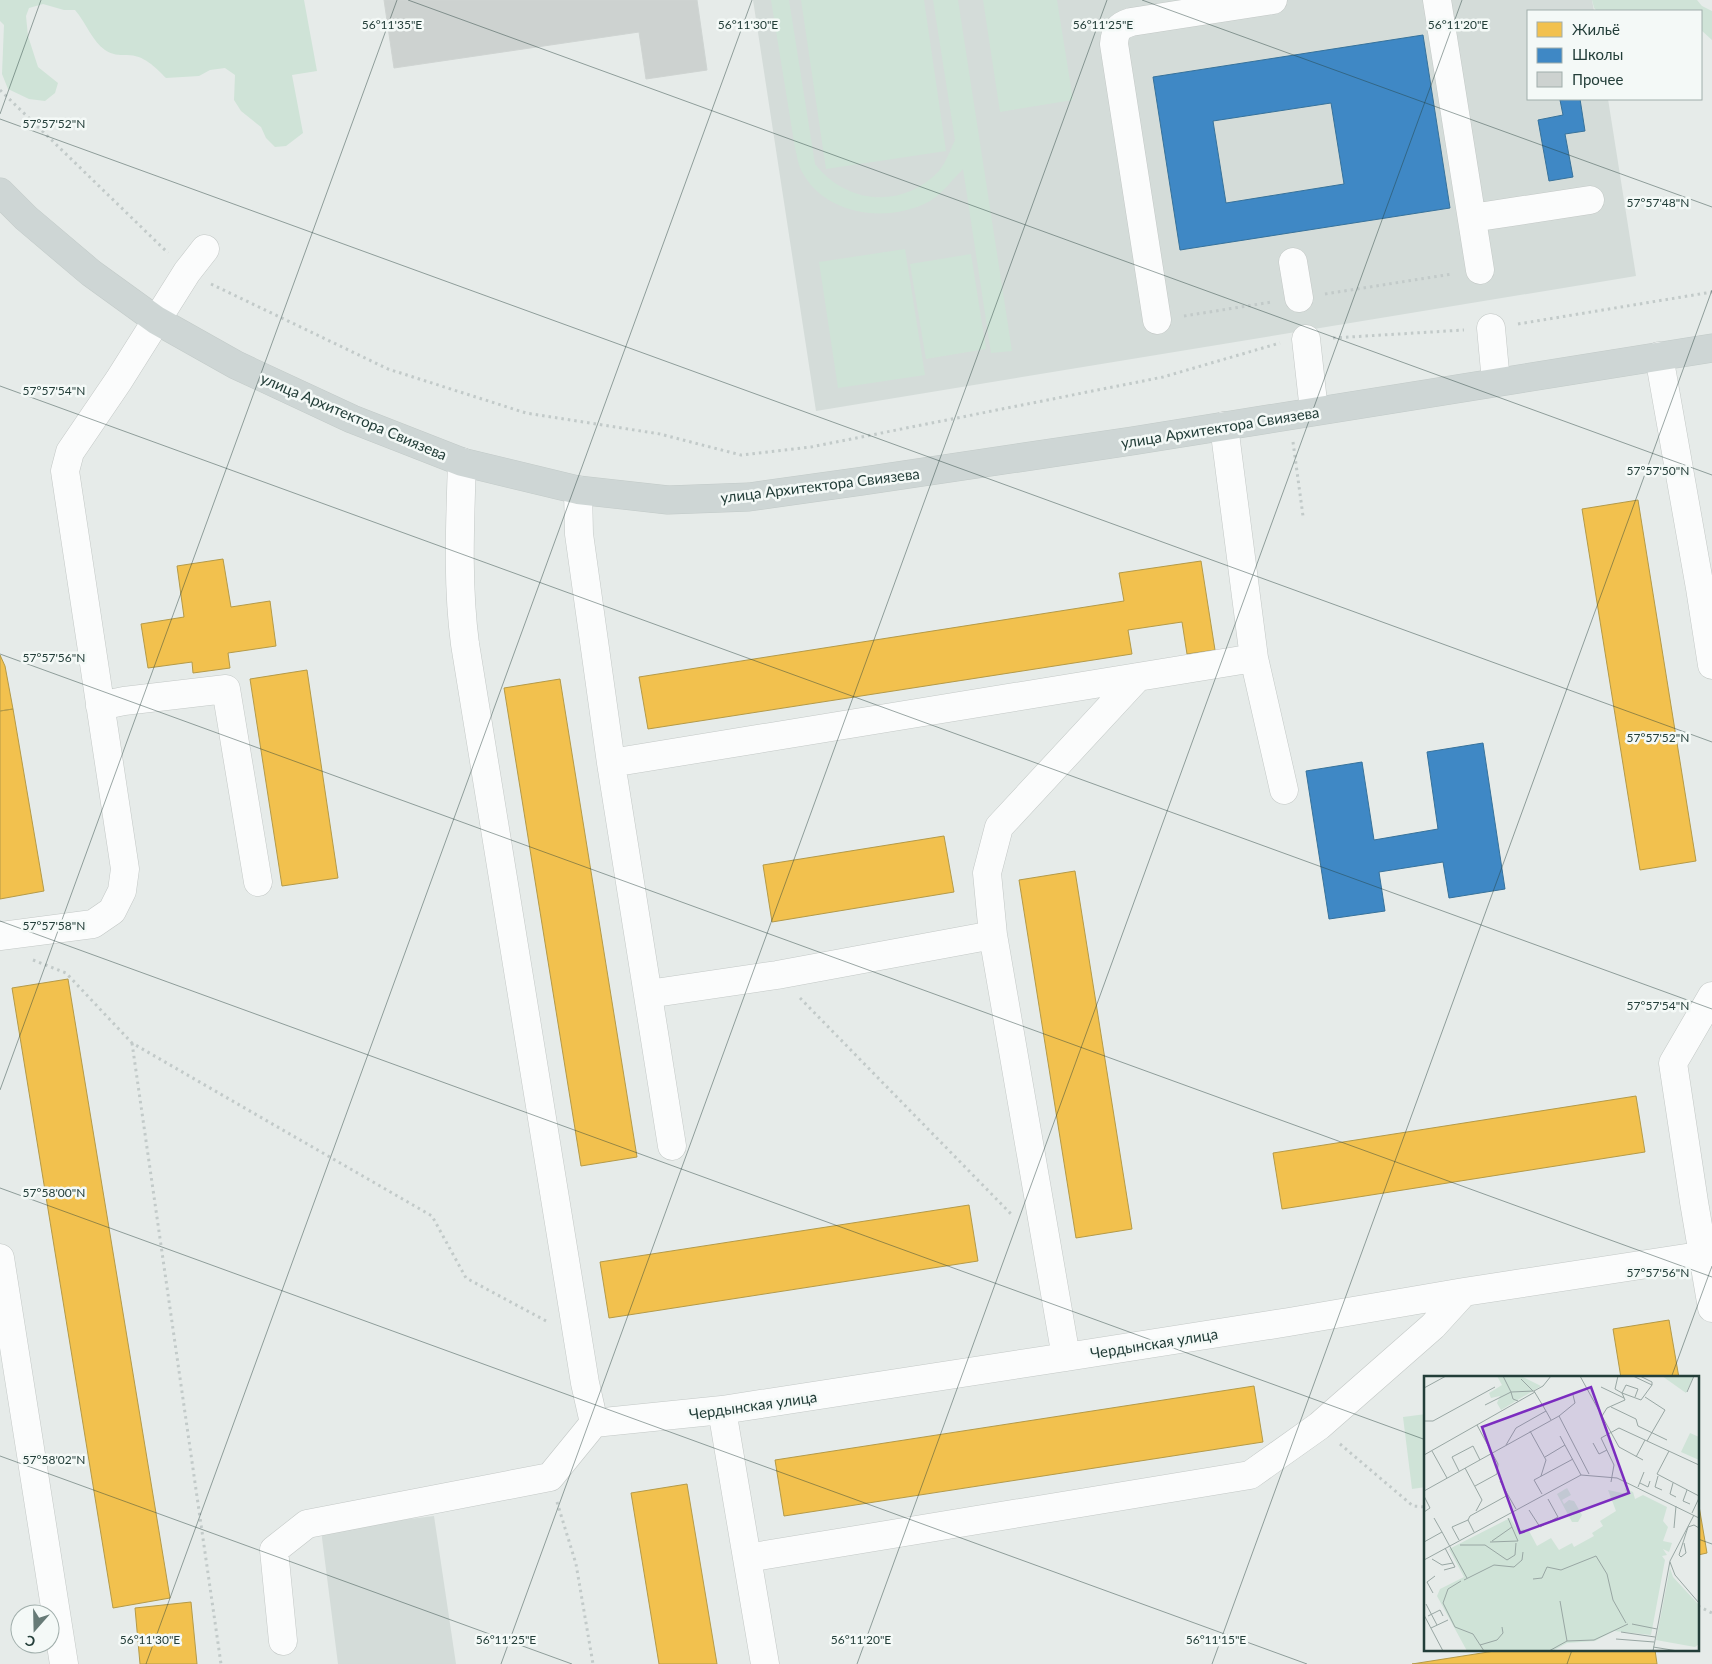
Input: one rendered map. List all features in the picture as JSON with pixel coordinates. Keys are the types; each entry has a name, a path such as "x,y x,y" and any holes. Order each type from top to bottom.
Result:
{"main road":[{"name":"улица Архитектора Свиязева","path":"0,192 26,218 91,273 156,320 236,365 352,419 462,462 578,490 668,500 749,497 1132,441 1712,348"}],"street":[{"path":"1158,320 1114,44 1115,33 1121,25 1131,22 1273,0"},
{"path":"1437,0 1480,270"},
{"path":"1472,218 1590,200"},
{"path":"0,936 93,924 112,911 122,891 125,869 65,471 70,452 119,380 187,272 205,249"},
{"path":"1293,262 1299,298"},
{"path":"1491,328 1496,382"},
{"path":"1306,339 1314,411"},
{"path":"1659,356 1706,587 1712,665"},
{"path":"1224,426 1254,658 1284,790"},
{"path":"283,1641 274,1550 306,1524 550,1477 594,1423 577,1337 460,608 459,554 462,462"},
{"path":"578,490 579,534 611,763 672,1146"},
{"path":"611,763 1254,658"},
{"path":"1066,1357 993,935 987,873 999,827 1138,677"},
{"path":"100,706 124,700 226,689 258,882"},
{"path":"648,994 777,975 993,935"},
{"path":"1712,996 1673,1063 1707,1254 1712,1308"},
{"name":"Чердынская улица","path":"594,1423 722,1410 1289,1322 1464,1292 1707,1254"},
{"path":"0,1258 64,1664"},
{"path":"747,1558 1250,1475 1319,1426 1433,1326 1464,1292"},
{"path":"722,1410 765,1664"}],"path":[{"path":"0,90 187,272 388,369 526,413 660,434 741,455 811,447 1164,377 1281,343 1306,339 1491,328 1712,292"},
{"path":"1293,439 1303,516"},
{"path":"25,957 66,973 132,1043 432,1216 466,1278 577,1337"},
{"path":"777,975 1013,1216"},
{"path":"132,1043 221,1664"},
{"path":"1319,1426 1413,1506 1424,1507"},
{"path":"550,1477 576,1564 593,1664"},
{"path":"1700,1607 1712,1613"}],"shaded area":[{"path":"753,0 1592,0 1594,10 1527,10 1527,100 1608,100 1636,276 816,411"},
{"path":"434,1516 456,1664 338,1664 321,1530"}],"green space":[{"path":"0,0 304,0 317,71 292,75 303,133 286,146 275,147 266,138 261,127 241,111 234,100 235,75 225,68 210,70 199,76 166,78 144,59 113,54 105,50 97,42 75,10 64,10 43,4 29,8 26,16 28,36 38,67 58,83 55,93 45,101 29,99 8,89 2,74 4,25 0,21"},
{"path":"771,0 789,0 815,164 828,178 843,188 859,194 876,197 909,192 925,183 939,171 955,140 933,0 958,0 1012,351 991,353 963,169 935,198 913,208 895,212 858,211 841,206 825,197 811,185 798,162"},
{"path":"801,0 924,0 946,151 826,169"},
{"path":"983,0 1057,0 1073,100 1000,112"},
{"path":"1592,0 1697,0 1702,6 1712,11 1712,40 1702,31 1702,10 1596,10"},
{"path":"905,249 925,375 838,388 819,262"},
{"path":"971,254 986,349 926,359 910,264"},
{"path":"1424,1414 1424,1487 1412,1489 1403,1417"}],"building: Жильё":[{"path":"1638,500 1696,861 1640,870 1582,509"},
{"path":"223,559 231,607 270,601 276,646 228,653 230,668 193,673 192,662 148,668 141,624 184,617 177,566"},
{"path":"1201,561 1215,650 1187,654 1182,622 1128,630 1132,654 648,729 639,677 1124,601 1119,573"},
{"path":"0,655 5,666 13,709 0,711"},
{"path":"307,670 338,878 282,886 250,679"},
{"path":"560,679 637,1157 581,1166 504,688"},
{"path":"13,709 44,891 0,899 0,711"},
{"path":"944,836 954,892 772,922 763,865"},
{"path":"1075,871 1132,1229 1076,1238 1019,880"},
{"path":"68,979 170,1598 113,1608 12,988"},
{"path":"1636,1096 1645,1152 1282,1209 1273,1153"},
{"path":"969,1205 978,1261 609,1318 600,1262"},
{"path":"1669,1320 1679,1376 1621,1376 1613,1329"},
{"path":"1254,1386 1263,1442 784,1516 775,1460"},
{"path":"687,1484 717,1664 659,1664 631,1493"},
{"path":"1700,1512 1707,1553 1700,1555"},
{"path":"191,1602 197,1664 140,1664 135,1608"},
{"path":"1488,1652 1655,1652 1657,1664 1412,1664"}],"building: Школы":[{"path":"1423,35 1450,208 1180,250 1153,77","holes":["1331,103 1344,184 1226,203 1213,121"]},
{"path":"1560,100 1580,100 1585,131 1565,134 1573,177 1549,181 1538,120 1563,115"},
{"path":"1483,743 1505,889 1449,898 1443,862 1379,872 1385,911 1329,919 1306,771 1362,762 1374,840 1438,829 1427,752"}],"building: Прочее":[{"path":"384,0 697,0 707,70 646,79 639,32 394,68"}]}
